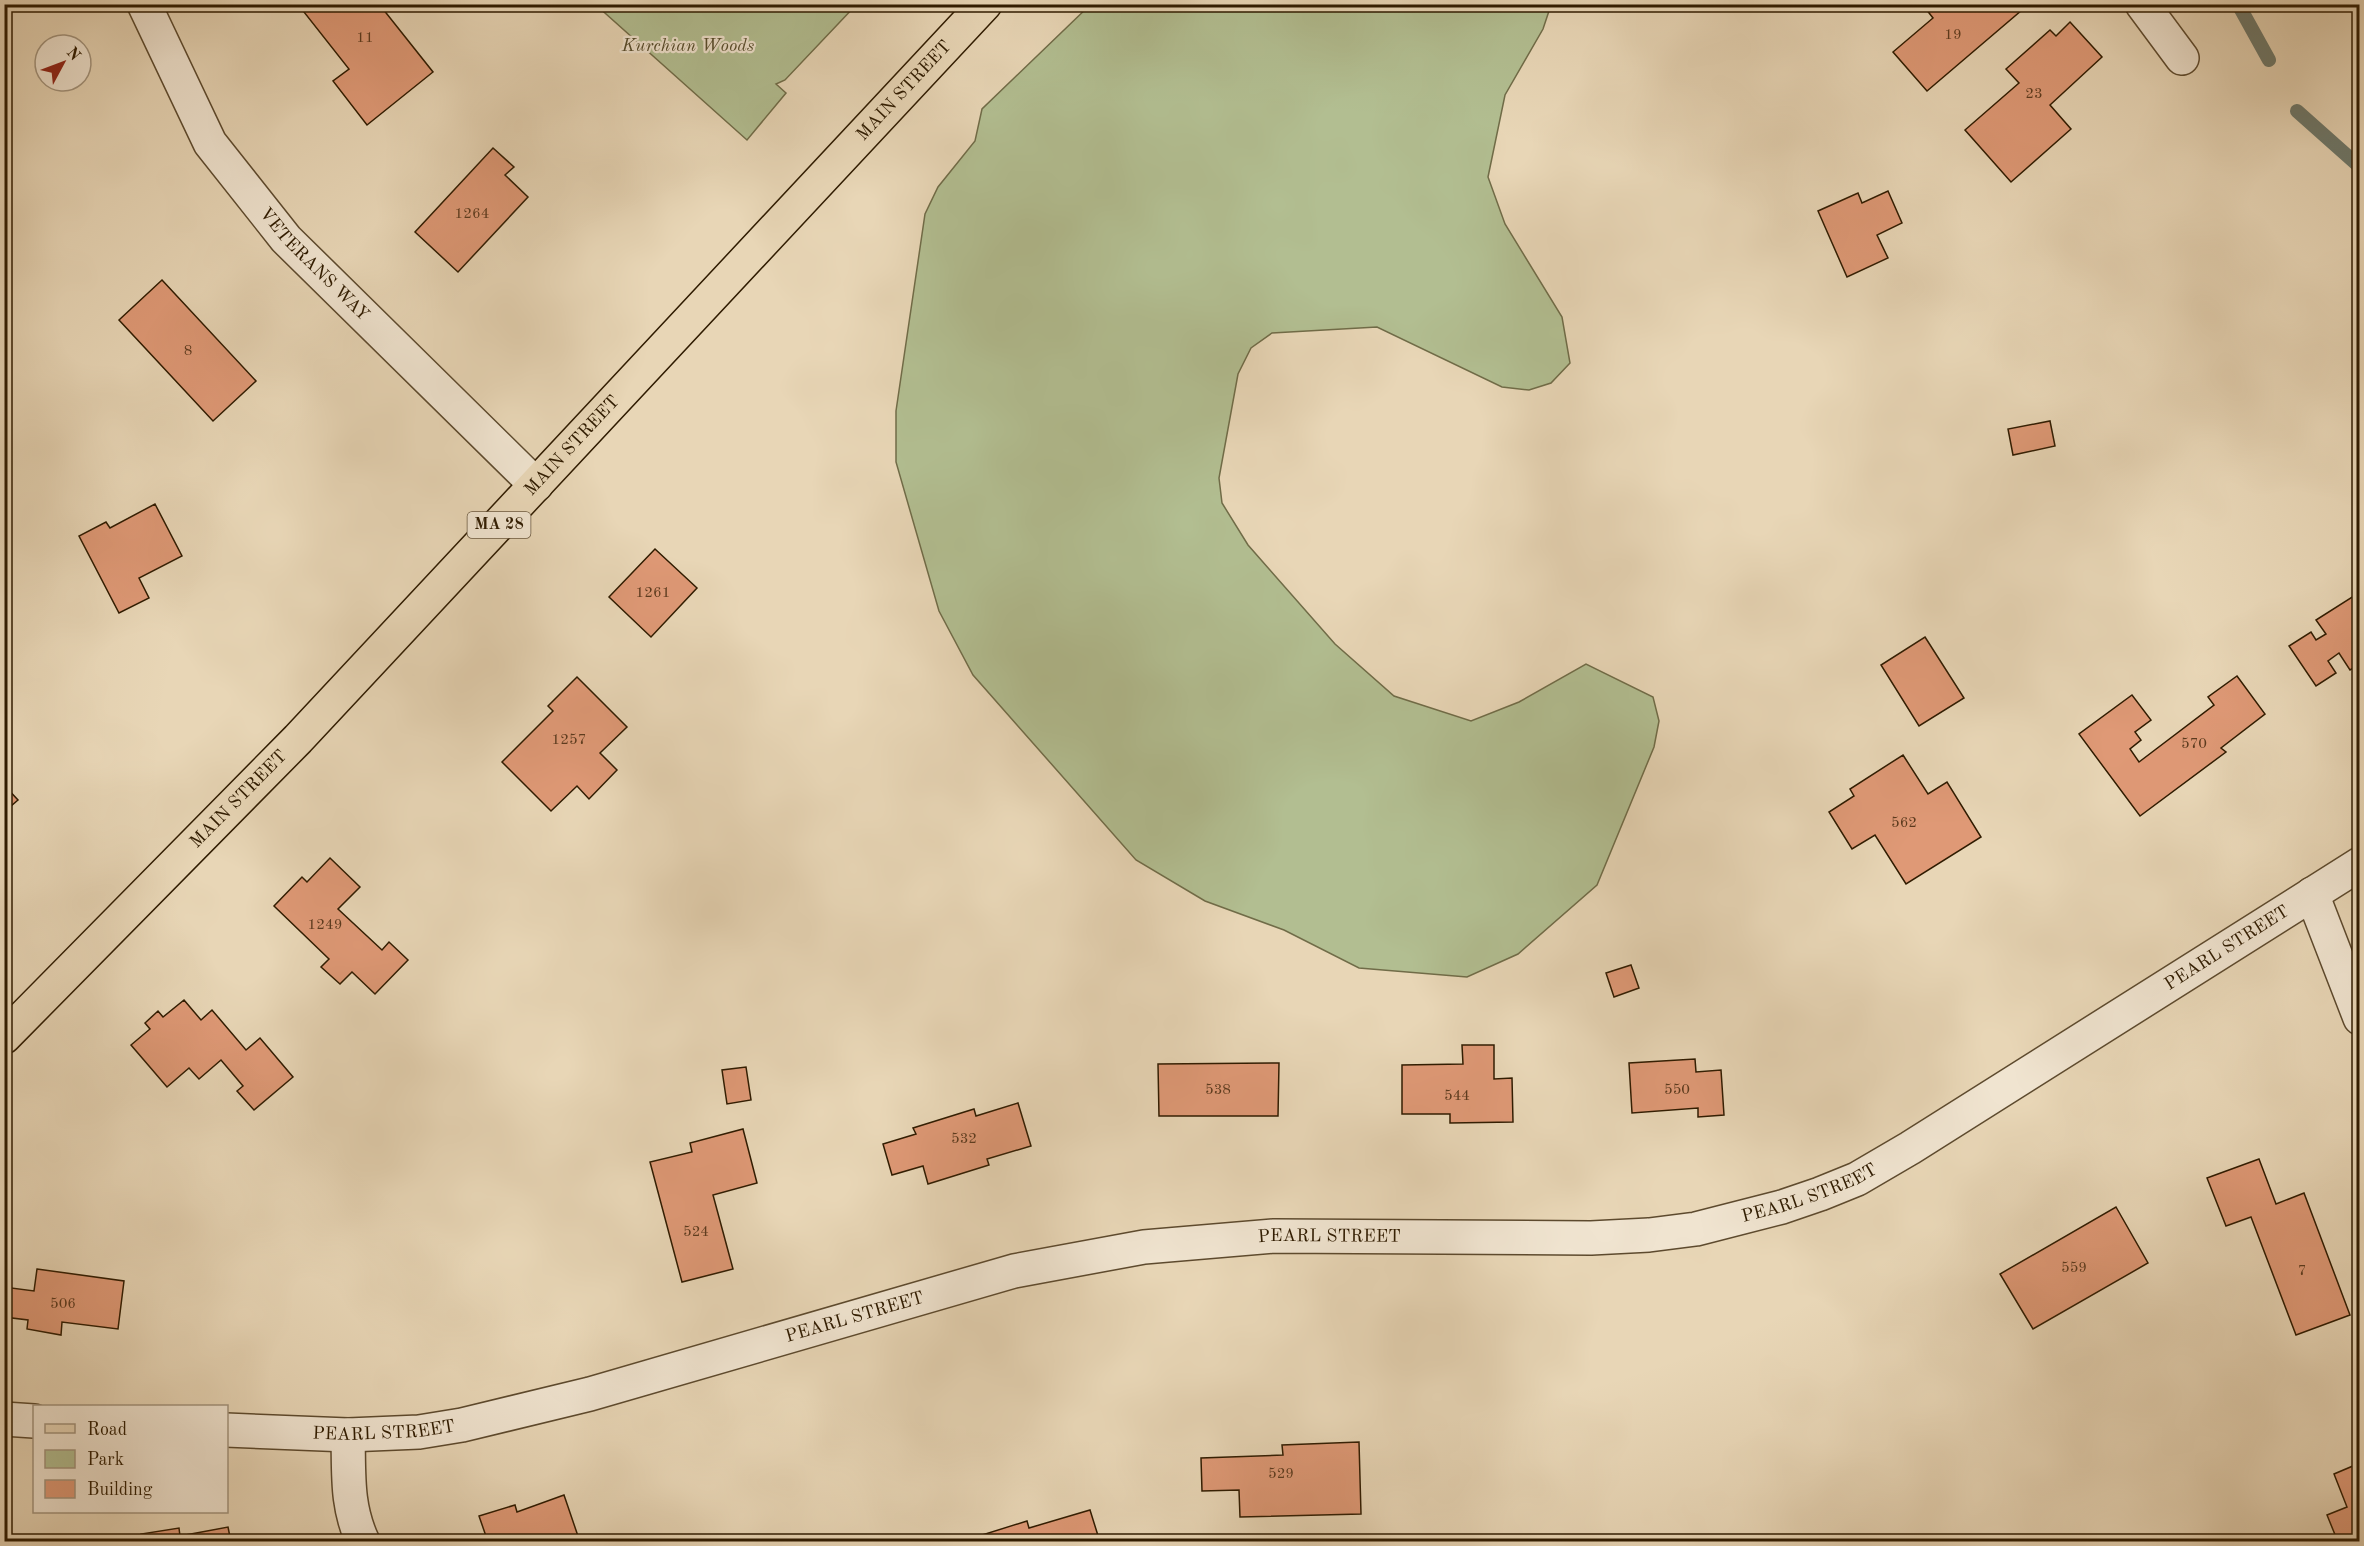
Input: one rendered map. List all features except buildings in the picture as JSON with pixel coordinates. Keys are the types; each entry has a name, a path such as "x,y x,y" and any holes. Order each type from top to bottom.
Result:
{"main road":[{"name":"MAIN STREET","path":"4,1037 298,739 985,4"}],"street":[{"name":"VETERANS WAY","path":"144,4 210,143 286,239 536,485"},
{"path":"2142,4 2182,58"},
{"name":"PEARL STREET","path":"228,1430 348,1435 419,1432 473,1422 590,1394 1014,1271 1144,1247 1274,1236 1481,1239 1649,1235 1696,1229 1782,1207 1820,1194 1874,1170 2360,864"},
{"path":"2312,894 2360,1018"},
{"path":"4,1419 33,1421"},
{"path":"348,1435 349,1500 354,1523 363,1542"}],"green space":[{"name":"Kurchian Woods","path":"596,5 856,5 785,80 776,84 786,93 747,140"},
{"path":"1090,5 1551,5 1543,29 1505,95 1488,177 1505,224 1562,317 1570,363 1551,383 1529,390 1502,387 1377,327 1272,333 1251,348 1238,374 1219,478 1222,503 1248,545 1335,644 1394,696 1471,721 1519,702 1586,664 1653,697 1659,721 1654,747 1597,885 1518,954 1467,977 1359,968 1284,930 1205,901 1136,860 973,675 939,611 896,462 896,411 925,214 938,187 975,141 982,109"}],"waterway":[{"path":"2238,4 2269,60"},
{"path":"2297,111 2360,167"}]}
